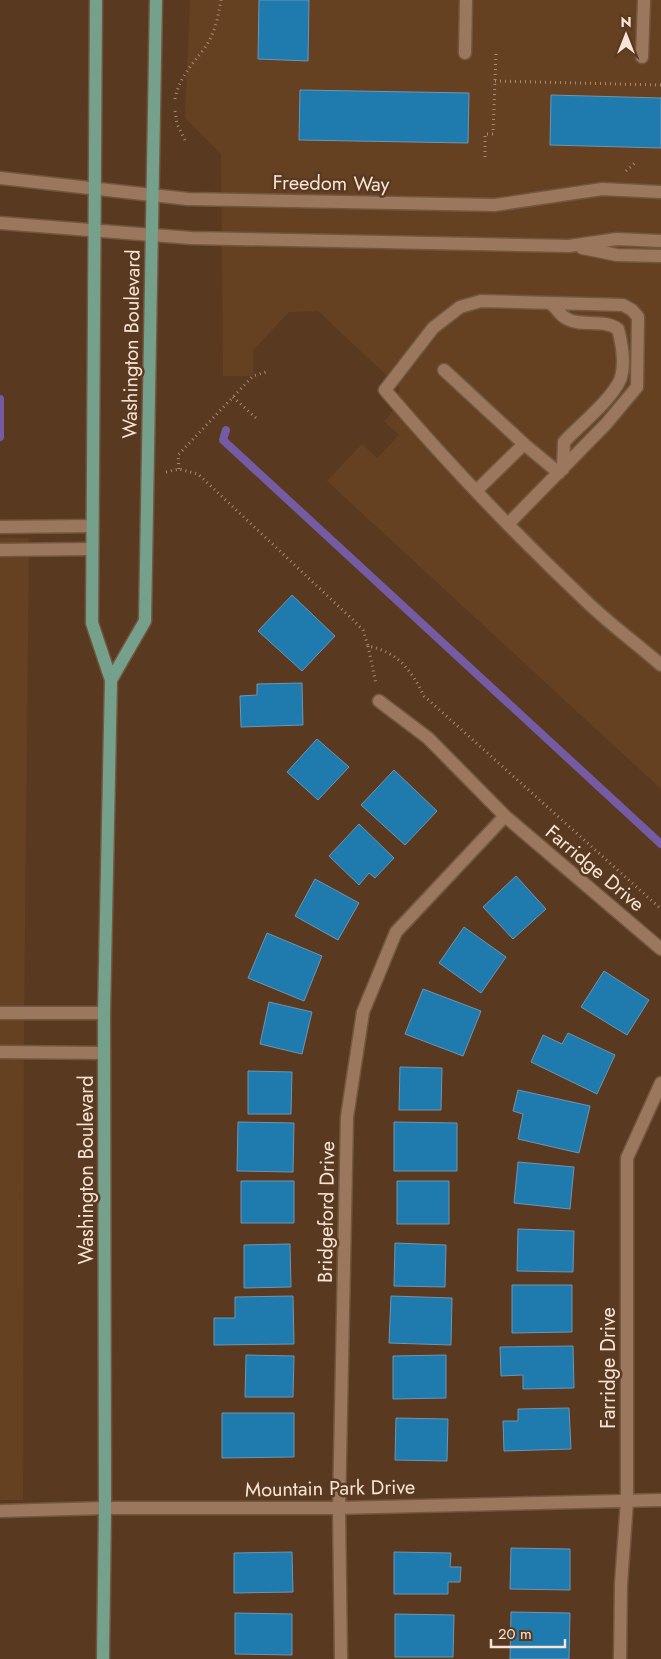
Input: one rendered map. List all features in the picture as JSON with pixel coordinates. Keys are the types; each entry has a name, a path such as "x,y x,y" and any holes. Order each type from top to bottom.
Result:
{"main road":[{"name":"Washington Boulevard","path":"96,0 92,623 111,680 104,1014 105,1508 103,1659"},
{"name":"Washington Boulevard","path":"111,680 145,621 156,0"}],"street":[{"path":"465,53 466,0"},
{"path":"642,57 644,0"},
{"name":"Freedom Way","path":"0,178 188,199 495,205 602,189 661,192"},
{"path":"0,223 191,238 569,246 617,240 661,241"},
{"path":"569,246 617,255 661,256"},
{"path":"508,524 606,424 637,387 638,318 632,310 623,305 552,305 481,301 460,307 433,328 386,390 440,454 508,524 589,604 661,665"},
{"path":"552,305 564,318 611,324 618,329 623,361 620,380 605,399 564,442 561,471"},
{"path":"444,370 524,444 561,471"},
{"path":"476,491 524,444"},
{"path":"0,527 92,526"},
{"path":"0,550 91,550"},
{"name":"Farridge Drive","path":"379,701 428,738 505,816 661,949"},
{"name":"Bridgeford Drive","path":"341,1659 339,1508 347,1117 363,1012 396,932 505,816"},
{"path":"0,1013 104,1014"},
{"path":"0,1052 104,1053"},
{"name":"Farridge Drive","path":"620,1659 621,1584 627,1501 627,1158 661,1083"},
{"name":"Mountain Park Drive","path":"0,1511 105,1508 339,1508 661,1500"}],"path":[{"path":"186,142 177,124 174,106 177,85 206,47 218,21 221,0"},
{"path":"485,157 485,134 493,134 496,54"},
{"path":"495,80 661,85"},
{"path":"179,469 178,455 253,376 266,372"},
{"path":"233,397 256,418"},
{"path":"147,477 179,469 198,474 351,618 363,630 379,701"},
{"path":"368,646 382,648 400,658 413,674 424,696 661,909"}],"shaded area":[{"path":"190,0 661,0 661,789 327,481 362,444 377,458 399,435 384,421 391,414 400,388 318,311 289,312 253,350 253,376 223,376 221,154 185,118"},
{"path":"0,538 29,538 24,1025 23,1500 0,1500"}],"building":[{"path":"259,0 309,0 308,61 258,59"},
{"path":"300,90 469,93 468,143 299,140"},
{"path":"551,95 661,98 661,148 550,145"},
{"path":"292,595 335,636 302,671 258,631"},
{"path":"302,683 303,725 241,727 240,696 257,695 257,684"},
{"path":"317,739 349,767 318,800 287,772"},
{"path":"394,770 437,811 405,845 361,805"},
{"path":"359,824 394,858 375,878 369,873 359,885 329,856"},
{"path":"516,876 546,909 513,939 483,907"},
{"path":"315,879 359,903 338,940 295,916"},
{"path":"464,927 506,957 481,993 439,963"},
{"path":"267,933 322,956 304,1001 248,978"},
{"path":"604,971 649,1000 627,1035 581,1007"},
{"path":"423,989 481,1011 463,1056 405,1034"},
{"path":"269,1002 312,1012 302,1054 260,1044"},
{"path":"568,1033 615,1055 597,1094 531,1062 543,1035 562,1044"},
{"path":"400,1067 442,1068 441,1110 399,1110"},
{"path":"248,1071 292,1072 291,1114 248,1114"},
{"path":"518,1090 590,1106 579,1153 518,1139 523,1114 513,1111"},
{"path":"238,1122 294,1123 293,1172 237,1171"},
{"path":"394,1122 457,1123 457,1171 394,1171"},
{"path":"518,1162 574,1167 570,1209 514,1203"},
{"path":"241,1181 294,1181 294,1223 241,1223"},
{"path":"397,1181 449,1181 449,1224 397,1224"},
{"path":"518,1229 574,1231 573,1272 517,1271"},
{"path":"395,1243 446,1245 445,1287 394,1286"},
{"path":"290,1244 291,1287 244,1288 244,1245"},
{"path":"512,1285 572,1285 572,1332 512,1333"},
{"path":"293,1296 294,1344 214,1345 214,1318 235,1318 235,1297"},
{"path":"391,1296 452,1298 451,1345 389,1343"},
{"path":"573,1346 574,1388 523,1389 523,1375 501,1376 500,1347"},
{"path":"246,1355 294,1356 293,1397 245,1397"},
{"path":"446,1355 446,1398 393,1399 393,1356"},
{"path":"569,1408 571,1449 504,1451 503,1421 518,1421 518,1409"},
{"path":"222,1413 294,1413 294,1457 222,1458"},
{"path":"396,1418 448,1419 447,1461 395,1460"},
{"path":"511,1548 570,1549 570,1590 510,1589"},
{"path":"292,1552 293,1592 234,1593 234,1553"},
{"path":"394,1552 451,1553 450,1567 461,1567 460,1582 448,1582 448,1594 394,1594"},
{"path":"511,1612 570,1613 569,1659 510,1659"},
{"path":"235,1613 292,1614 292,1655 235,1654"},
{"path":"395,1614 454,1615 453,1657 395,1657"}],"waterway":[{"path":"0,399 0,437"},
{"path":"226,430 223,440 661,844"}]}
